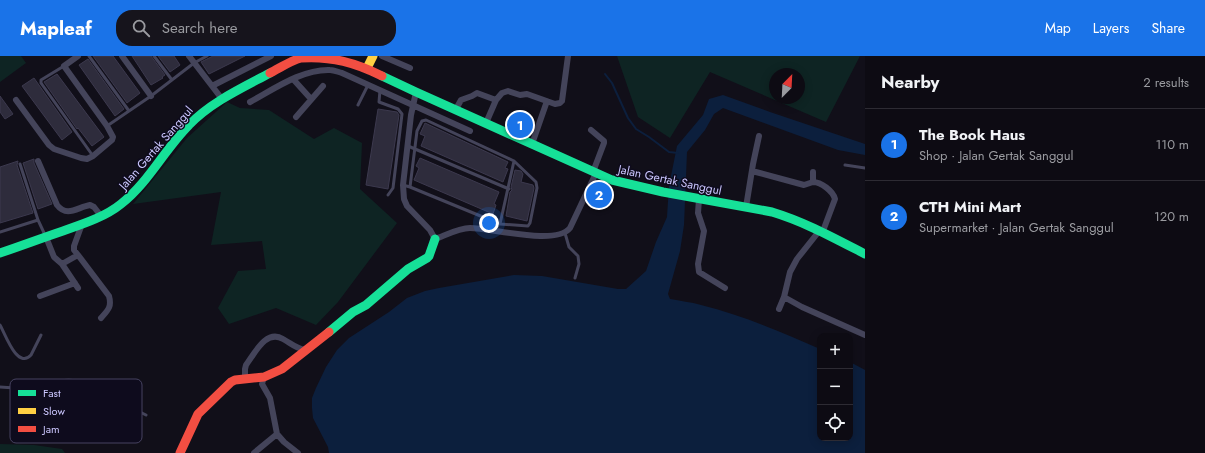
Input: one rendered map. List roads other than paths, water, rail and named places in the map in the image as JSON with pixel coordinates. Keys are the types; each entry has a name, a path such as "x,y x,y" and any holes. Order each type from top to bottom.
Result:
{"main road":[{"name":"Jalan Gertak Sanggul","path":"0,253 82,224 101,216 120,205 145,181 197,116 222,99 289,63 302,58 320,56 337,57 352,61 416,92 612,180 663,192 772,212 821,230 864,250"},
{"path":"368,68 373,56"},
{"path":"180,453 196,418 202,409 231,382 234,380 264,377 282,369 353,312 366,305 408,269 428,258 435,239"}],"street":[{"path":"16,100 54,149 80,158 93,156 113,138 107,126 64,66 78,56"},
{"path":"122,56 151,96"},
{"path":"189,56 222,99"},
{"path":"212,86 271,56"},
{"path":"382,56 410,68"},
{"path":"486,123 496,100 502,93 508,91 520,95 527,94 559,104 562,101 568,56"},
{"path":"250,102 303,74 332,70 342,73 470,131"},
{"path":"293,79 311,99"},
{"path":"296,117 323,86"},
{"path":"416,92 413,105 403,187 405,202 430,230 435,239 470,228 544,237 565,233 570,228 594,173 604,143 604,141 591,130"},
{"path":"456,109 462,100 477,93 496,100"},
{"path":"532,144 547,101"},
{"path":"746,207 759,136"},
{"path":"38,160 58,205 62,210 66,212 90,205 94,207 101,216"},
{"path":"752,171 804,185 817,182 824,186 836,199 821,230 797,259 790,272 784,297 779,309"},
{"path":"813,172 813,182"},
{"path":"699,199 699,217 704,231 698,264 699,272 725,288"},
{"path":"82,224 74,250 109,296 111,303 110,306 101,318"},
{"path":"40,296 77,285 62,264 54,257 46,237"},
{"path":"62,264 78,255"},
{"path":"784,297 802,307 865,335"},
{"path":"245,379 246,365 265,340 276,336 294,347 305,350"},
{"path":"264,377 262,384 270,398 277,434 284,442 298,453"},
{"path":"254,453 277,434"}],"lane":[{"path":"88,56 129,111"},
{"path":"154,56 172,80"},
{"path":"107,126 151,96 194,63 207,56"},
{"path":"64,66 41,80 40,83 93,156"},
{"path":"358,105 368,85"},
{"path":"380,90 379,102 398,109 402,114 393,188 388,195"},
{"path":"393,188 410,187 500,224 528,226 530,224 537,185 514,160 426,120 422,121 417,131 410,187"},
{"path":"408,146 509,189"},
{"path":"500,224 509,189 514,160"},
{"path":"20,164 38,220 46,237"},
{"path":"846,165 865,168"},
{"path":"0,227 1,232 38,220"},
{"path":"565,233 569,248 578,256 579,264 575,278"},
{"path":"0,325 11,348 25,359 31,355 41,334"},
{"path":"0,387 10,388"},
{"path":"142,413 146,415"}],"water":[{"path":"723,95 865,144 865,155 838,150 723,108 714,114 705,130 687,152 684,225 680,251 668,294 670,299 716,309 776,330 817,348 817,441 853,441 853,364 865,370 865,453 329,453 328,447 313,418 312,408 312,398 326,367 337,350 349,338 389,312 407,298 425,291 514,275 542,276 618,289 626,289 646,271 667,217 669,186 677,146 703,115 709,99"}],"waterway":[{"path":"605,74 612,83 628,118 636,129 669,152 678,153"}],"place":[{"name":"The Book Haus","path":"520,125"},
{"name":"CTH Mini Mart","path":"599,195"}]}
